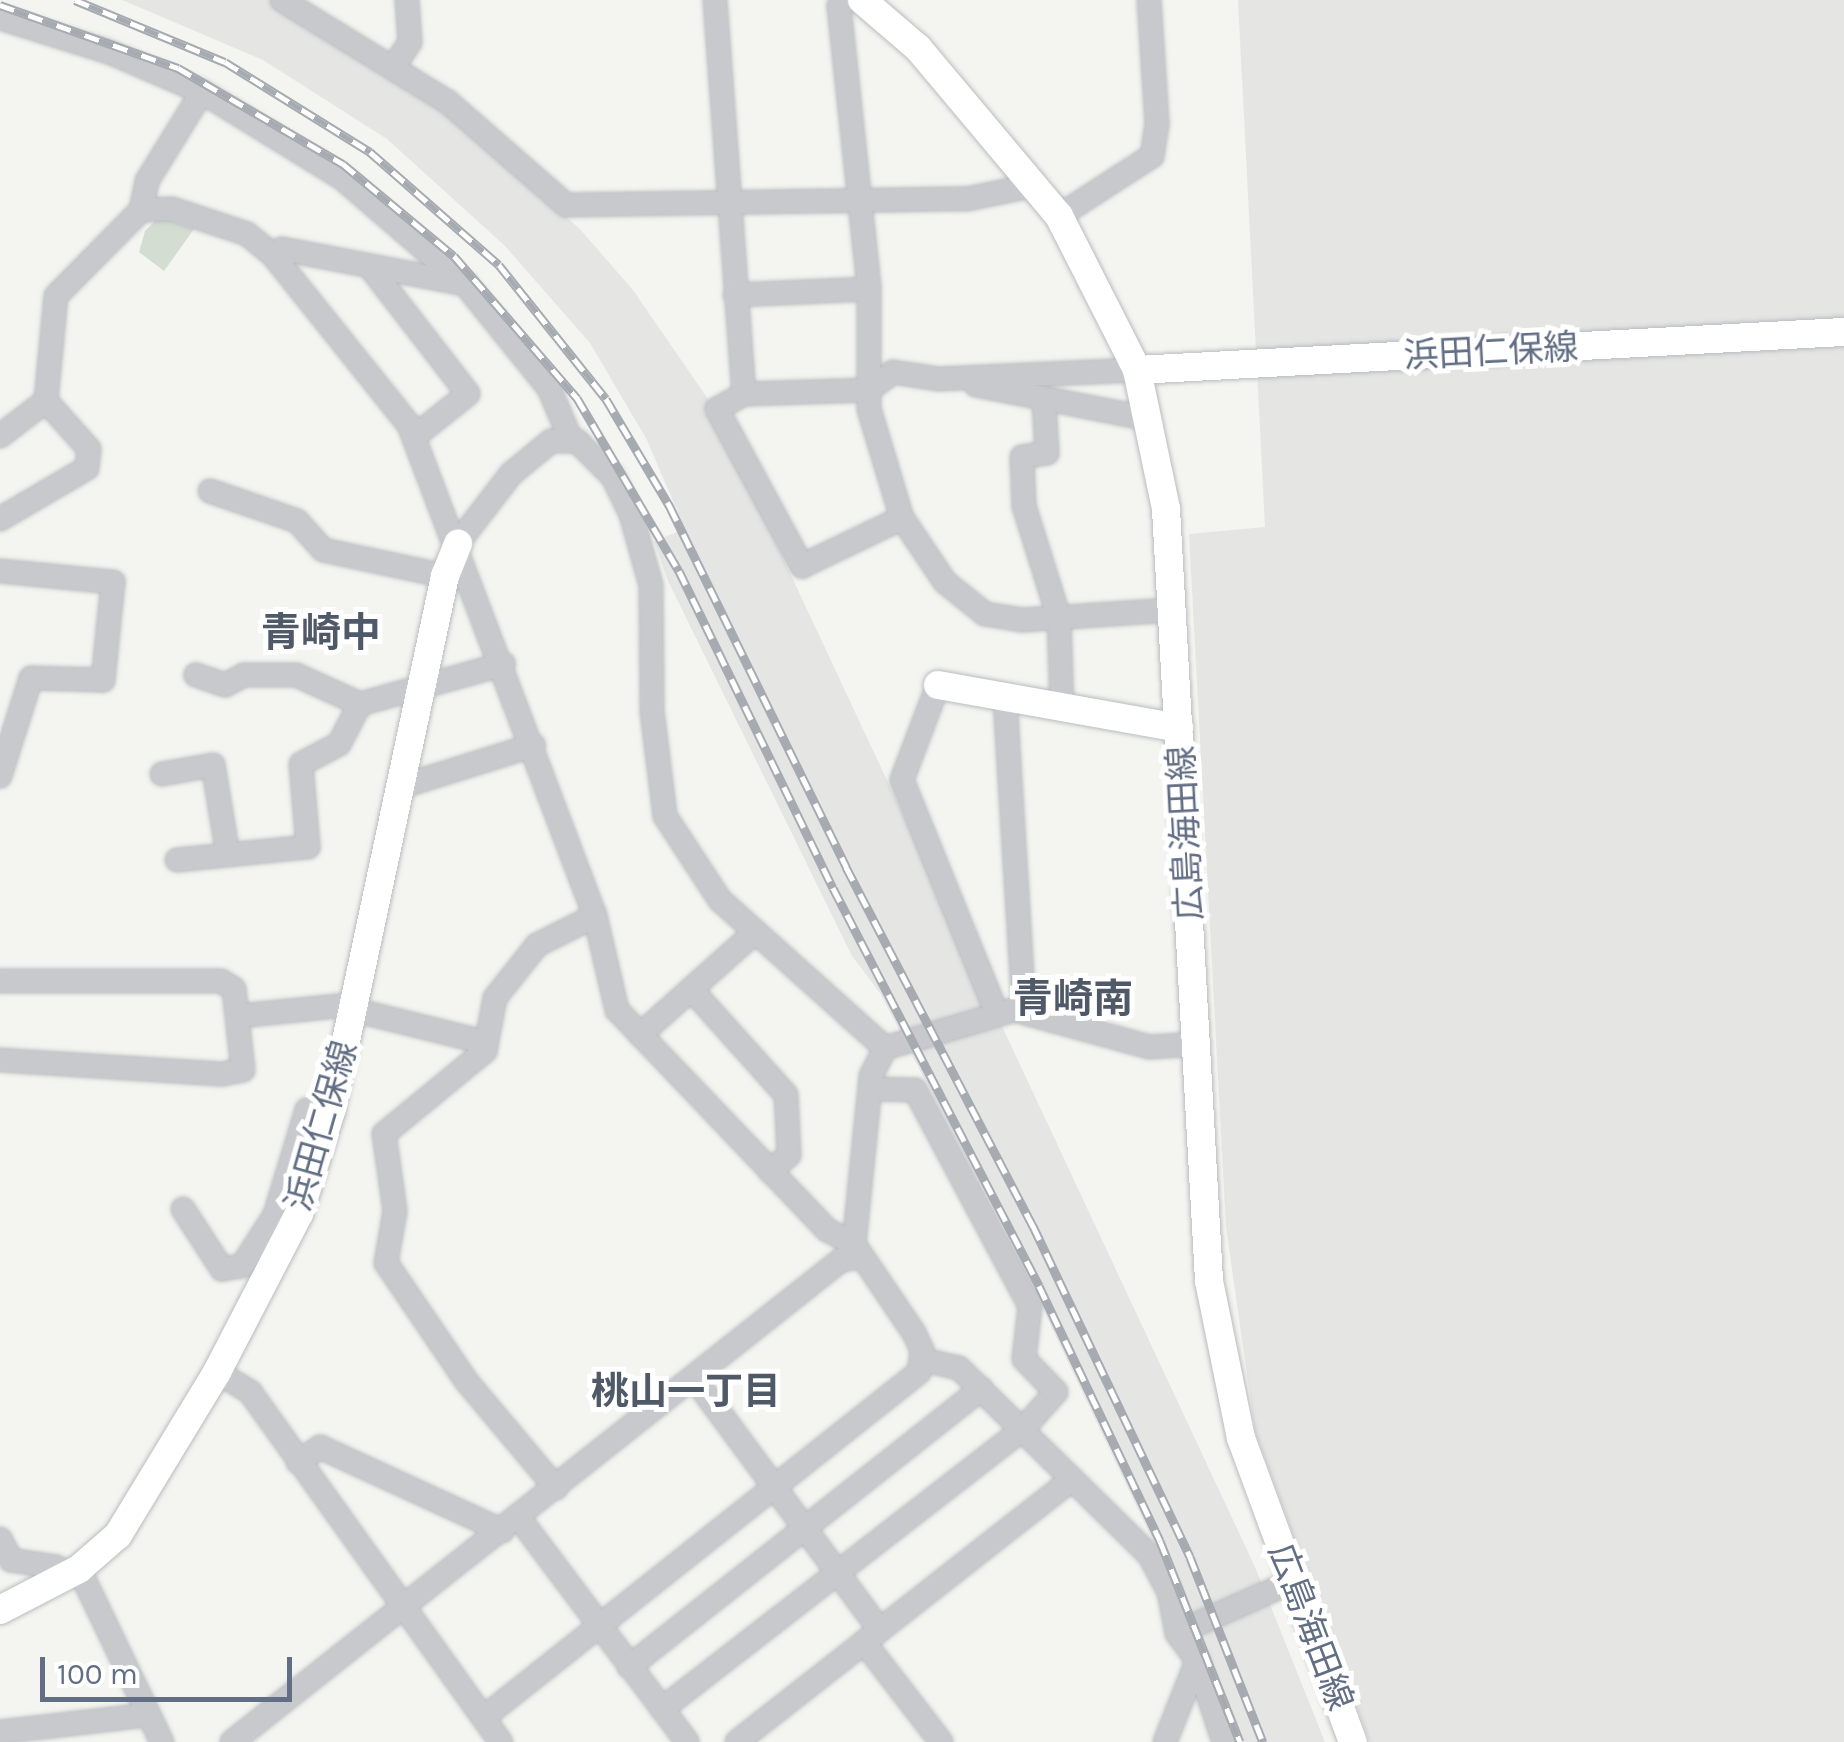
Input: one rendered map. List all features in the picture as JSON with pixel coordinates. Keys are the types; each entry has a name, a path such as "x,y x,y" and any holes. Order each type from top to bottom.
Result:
{"main road":[{"name":"広島海田線","path":"862,0 918,48 1059,216 1137,370 1166,509 1209,1280 1241,1438 1354,1742"},
{"name":"浜田仁保線","path":"1137,370 1844,332"},
{"name":"浜田仁保線","path":"0,1610 72,1573 134,1514 216,1372 299,1214 331,1110 445,576 458,542"},
{"path":"938,685 1179,728"}],"street":[{"path":"282,0 448,102 566,205 968,198 1035,185"},
{"path":"394,66 410,42 407,0"},
{"path":"715,0 744,394"},
{"path":"844,0 839,6 862,201 874,438 902,518 945,582 974,607 1022,620 1172,610"},
{"path":"1059,216 1152,156 1157,123 1150,0"},
{"path":"0,18 110,52 202,92 297,146 417,236 465,284 549,388 570,438 613,477 642,543 652,594 653,728 665,816 720,900 885,1048"},
{"path":"0,436 46,400 56,296 142,210 146,182 202,92"},
{"path":"142,210 172,209 246,234 272,254 414,437 458,542 595,916 617,1010 826,1230 857,1250 914,1333 924,1360"},
{"path":"272,254 282,249 465,284"},
{"path":"370,267 468,394 414,437"},
{"path":"736,295 869,290"},
{"path":"902,518 802,566 717,409 744,394 869,390 892,372 974,378 1137,370"},
{"path":"974,378 981,388 1149,419"},
{"path":"0,519 87,468 89,448 46,400"},
{"path":"1044,402 1047,453 1022,457 1024,506 1059,618 1062,709"},
{"path":"458,542 511,474 552,441 570,438"},
{"path":"210,491 297,521 323,550 445,576"},
{"path":"0,571 113,582 103,680 31,678 20,696 0,776"},
{"path":"196,674 225,685 244,676 296,675 360,704 504,664"},
{"path":"938,685 902,780 996,1012"},
{"path":"1005,698 1024,1012"},
{"path":"177,860 308,847 301,764 340,744 360,704"},
{"path":"400,787 534,745"},
{"path":"162,774 214,765 228,854"},
{"path":"556,1488 467,1382 386,1262 396,1211 384,1134 486,1051 484,1042 495,998 537,946 595,916"},
{"path":"640,1035 754,933"},
{"path":"0,982 222,981 234,989 243,1070 222,1074 0,1060"},
{"path":"692,989 786,1095 789,1156 770,1171"},
{"path":"238,1016 354,1008 484,1042"},
{"path":"857,1250 873,1065 885,1048 996,1012 1024,1012 1150,1048 1198,1044"},
{"path":"662,1708 1022,1430 1056,1392 1022,1353 1030,1306 916,1090 870,1089"},
{"path":"183,1210 222,1269 242,1266 282,1198 308,1110 331,1110"},
{"path":"232,1742 857,1250"},
{"path":"924,1360 960,1368 1150,1556 1168,1592 1177,1633 1197,1661 1224,1742"},
{"path":"484,1718 908,1387 924,1360"},
{"path":"216,1372 250,1392 501,1742"},
{"path":"694,1378 837,1573 872,1636 941,1742"},
{"path":"629,1667 981,1389"},
{"path":"298,1462 320,1448 511,1524 600,1628 687,1742"},
{"path":"738,1742 1072,1479"},
{"path":"0,1539 11,1560 72,1573 162,1742"},
{"path":"1177,1633 1293,1581"},
{"path":"1165,1742 1197,1661"},
{"path":"0,1732 146,1716"}],"shaded area":[{"path":"122,0 271,0 292,10 423,93 579,228 633,290 710,402 1255,1567 1325,1742 1231,1742 1179,1596 1038,1299 880,993 852,956 668,581 654,541 685,529 647,440 590,343 504,245 387,139 263,60"},
{"path":"1238,0 1844,0 1844,1742 1370,1742 1255,1431 1226,1227 1189,534 1265,527"},
{"path":"159,217 194,229 164,271 139,252 145,231"}],"railway":[{"path":"75,0 225,62 370,152 499,265 606,399 670,507 846,867 1033,1226 1190,1557 1263,1742"},
{"path":"0,5 178,68 343,164 454,256 577,398 679,571 833,888 1039,1286 1160,1541 1240,1742"}],"district":[{"name":"青崎中","path":"321,633"},
{"name":"青崎南","path":"1073,999"},
{"name":"桃山一丁目","path":"686,1392"}]}
